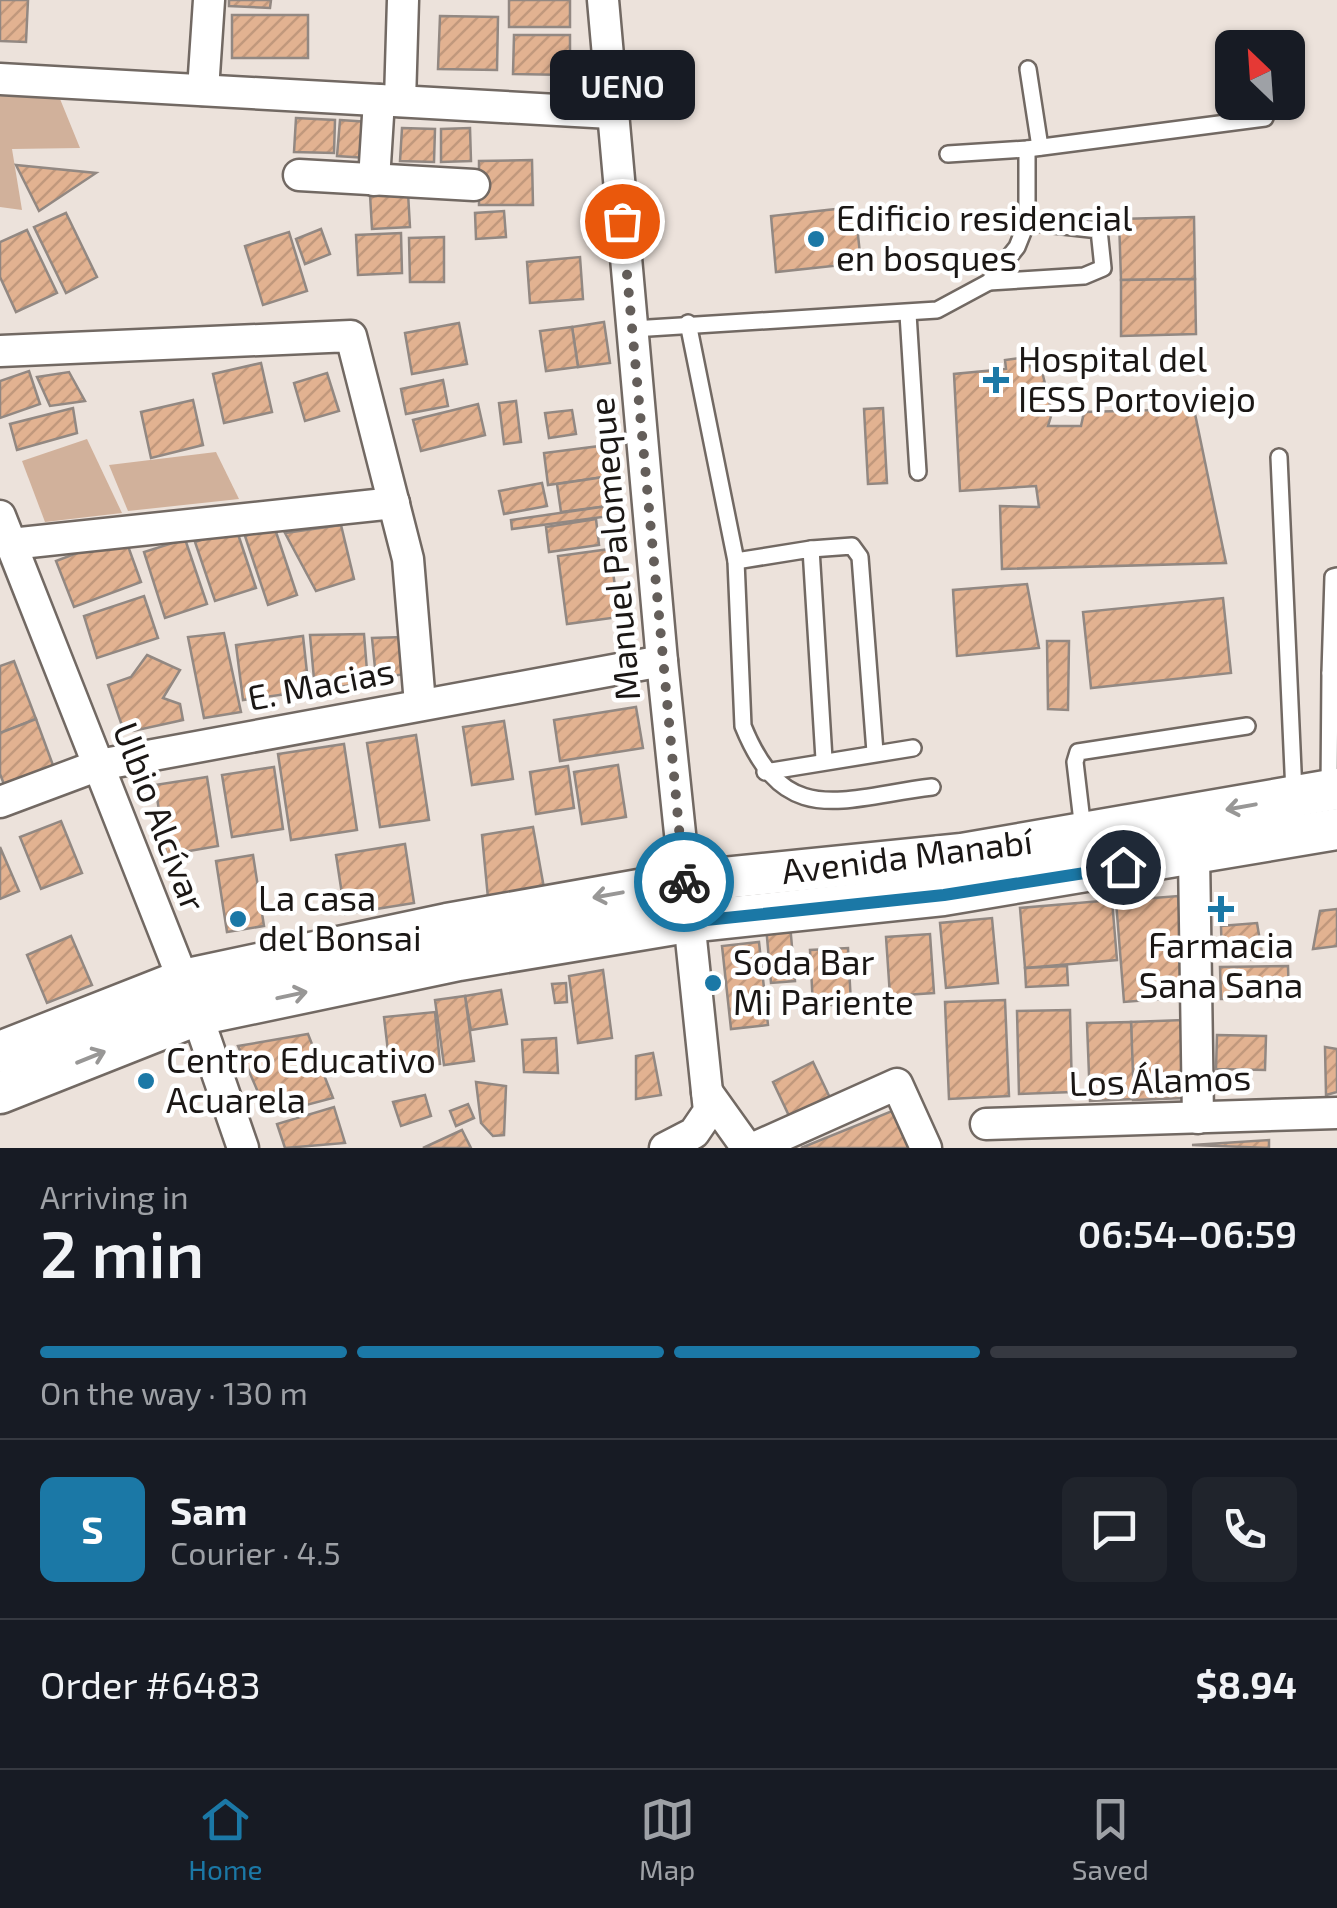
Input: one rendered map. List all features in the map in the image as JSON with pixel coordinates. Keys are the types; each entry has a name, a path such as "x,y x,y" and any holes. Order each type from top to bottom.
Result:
{"main road":[{"name":"Avenida Manabí","path":"190,998 448,924 684,882 944,856 1084,834 1321,812"},
{"name":"Avenida Manabí","path":"190,998 687,922 944,895 1194,855 1321,812"},
{"path":"0,1052 190,998"},
{"path":"0,1093 190,998"}],"street":[{"path":"204,90 208,0"},
{"path":"374,180 403,0"},
{"name":"Manuel Palomeque","path":"603,0 662,662 707,1092"},
{"path":"0,80 611,113"},
{"path":"299,175 474,186"},
{"path":"0,351 351,336 408,558 420,704"},
{"path":"5,530 394,503"},
{"name":"Ulbio Alcívar","path":"5,530 190,998 243,1148"},
{"name":"E. Macias","path":"0,802 99,764 662,662"},
{"path":"1194,855 1198,1118"},
{"path":"707,1092 750,1148 897,1084 926,1148"},
{"path":"665,1148 704,1124 707,1092"},
{"name":"Los Álamos","path":"986,1124 1337,1113"}],"lane":[{"path":"633,329 908,314 937,310 988,282 1016,247 1028,222 1033,148 1028,69"},
{"path":"948,154 1033,148 1250,120"},
{"path":"988,282 1084,276 1103,268 1099,230 1028,222"},
{"path":"908,314 918,472"},
{"path":"688,324 736,561 743,726 766,772 809,802 932,787"},
{"path":"1279,457 1321,812"},
{"path":"736,561 852,546 860,557 875,752"},
{"path":"811,549 824,758"},
{"path":"1321,812 1335,671 1333,576 1337,576"},
{"path":"1084,834 1074,762 1078,752 1247,726"},
{"path":"766,772 824,758 913,748"}],"shaded area":[{"path":"0,91 58,94 80,148 12,149 22,210 0,207"},
{"path":"87,439 122,513 45,522 22,461"},
{"path":"216,452 239,499 128,511 109,465"}],"building":[{"path":"0,0 28,0 26,42 0,41"},
{"path":"229,0 271,0 270,8 229,6"},
{"path":"509,0 570,0 570,27 509,27"},
{"path":"232,15 308,15 308,58 232,58"},
{"path":"440,16 498,17 497,70 438,69"},
{"path":"514,35 570,35 570,75 513,74"},
{"path":"296,118 335,120 334,153 294,152"},
{"path":"340,120 370,122 367,158 337,156"},
{"path":"402,128 435,129 434,162 400,161"},
{"path":"470,128 471,161 441,162 441,129"},
{"path":"532,160 533,205 479,205 479,161"},
{"path":"16,165 96,173 39,211"},
{"path":"408,193 410,227 372,229 370,195"},
{"name":"Edificio residencial en bosques","path":"855,207 861,263 776,272 771,216"},
{"path":"504,211 506,237 476,239 475,213"},
{"path":"66,213 97,277 66,293 34,227"},
{"path":"1194,217 1195,279 1121,280 1119,219"},
{"path":"321,229 330,254 305,264 296,239"},
{"path":"27,230 57,293 16,312 0,277 0,242"},
{"path":"289,232 307,291 263,305 245,246"},
{"path":"401,233 402,273 358,275 356,235"},
{"path":"444,237 444,282 410,282 409,238"},
{"path":"580,257 583,299 530,303 527,262"},
{"path":"1195,279 1196,334 1121,336 1121,280"},
{"path":"604,322 610,363 578,367 572,327"},
{"path":"459,323 467,364 412,374 405,333"},
{"path":"572,327 578,367 546,371 540,331"},
{"path":"1026,357 1032,370 1041,367 1052,413 1048,426 1081,426 1084,412 1194,409 1226,563 1002,569 1000,506 1039,507 1036,486 960,491 954,374 1006,369 1005,360"},
{"path":"261,363 272,412 224,423 213,374"},
{"path":"29,371 40,404 0,418 0,381"},
{"path":"69,372 85,401 50,406 37,377"},
{"path":"327,373 339,411 305,421 294,383"},
{"path":"443,380 448,406 406,414 401,389"},
{"path":"193,400 203,445 151,458 141,412"},
{"path":"516,401 521,442 504,444 499,403"},
{"path":"478,404 485,435 421,451 413,420"},
{"path":"73,408 77,433 17,450 10,424"},
{"path":"883,408 887,483 868,484 864,409"},
{"path":"572,410 576,434 549,438 545,413"},
{"path":"600,446 604,477 548,485 544,453"},
{"path":"604,477 608,506 561,512 557,484"},
{"path":"542,483 547,506 504,514 499,491"},
{"path":"608,506 610,516 512,529 511,520"},
{"path":"596,519 599,545 549,552 546,527"},
{"path":"341,525 354,579 316,591 285,533"},
{"path":"274,526 297,595 268,605 245,536"},
{"path":"236,528 256,588 215,601 195,542"},
{"path":"124,535 141,582 74,607 56,561"},
{"path":"185,539 207,604 165,618 144,552"},
{"path":"610,549 619,617 567,624 558,556"},
{"path":"1027,584 1039,648 957,656 953,590"},
{"path":"144,596 158,638 97,658 84,616"},
{"path":"1223,598 1231,673 1091,688 1083,612"},
{"path":"224,633 241,712 204,718 188,637"},
{"path":"364,634 368,683 315,690 310,635"},
{"path":"303,636 309,691 243,700 236,645"},
{"path":"403,637 406,674 376,678 372,638"},
{"path":"1047,641 1069,641 1068,710 1048,709"},
{"path":"147,655 180,670 163,698 180,704 183,720 133,731 121,723 108,685 131,677"},
{"path":"14,661 36,719 0,733 0,666"},
{"path":"636,707 643,748 560,761 554,720"},
{"path":"36,719 54,768 5,787 0,774 0,733"},
{"path":"504,721 513,779 472,785 463,727"},
{"path":"416,735 429,820 380,827 367,743"},
{"path":"344,744 357,830 291,840 278,754"},
{"path":"618,765 626,817 582,824 574,772"},
{"path":"568,766 574,808 536,814 530,772"},
{"path":"274,767 283,829 232,837 222,775"},
{"path":"207,777 218,846 166,855 155,785"},
{"path":"61,821 82,873 41,889 20,837"},
{"path":"533,827 544,888 488,898 482,835"},
{"path":"405,844 414,903 345,914 336,855"},
{"path":"0,847 19,891 0,899"},
{"path":"253,855 264,926 227,932 216,861"},
{"path":"1178,896 1186,997 1124,1002 1116,901"},
{"path":"1112,900 1117,960 1025,968 1020,908"},
{"path":"1337,909 1337,946 1313,949 1320,911"},
{"path":"992,918 998,983 946,988 940,923"},
{"path":"1257,923 1263,959 1222,960 1221,926"},
{"path":"790,924 795,981 771,983 766,926"},
{"path":"930,934 934,993 890,996 886,937"},
{"path":"71,936 92,985 47,1003 27,955"},
{"path":"759,942 768,1025 731,1029 722,946"},
{"path":"848,948 851,1004 813,1006 810,950"},
{"path":"1067,966 1068,985 1026,987 1025,968"},
{"path":"1288,966 1289,999 1221,999 1220,967"},
{"path":"603,970 612,1038 578,1043 569,976"},
{"path":"566,983 567,1002 555,1003 552,984"},
{"path":"501,990 507,1024 471,1030 465,996"},
{"path":"465,996 474,1061 444,1065 435,1000"},
{"path":"1005,1000 1009,1096 949,1099 945,1002"},
{"path":"1070,1010 1072,1092 1019,1094 1017,1011"},
{"path":"435,1012 440,1064 390,1069 384,1017"},
{"path":"1183,1020 1185,1098 1133,1100 1131,1022"},
{"path":"1131,1022 1134,1099 1090,1101 1087,1023"},
{"path":"308,1034 333,1098 268,1115 238,1046"},
{"path":"1217,1035 1266,1036 1265,1070 1216,1069"},
{"path":"556,1038 558,1073 524,1072 522,1040"},
{"path":"1325,1047 1337,1049 1337,1092 1326,1095"},
{"path":"653,1053 661,1095 636,1099 636,1056"},
{"path":"813,1062 831,1100 791,1120 773,1082"},
{"path":"476,1082 506,1086 504,1135 493,1136 481,1123"},
{"path":"425,1095 431,1116 401,1126 393,1102"},
{"path":"468,1104 474,1118 456,1126 450,1111"},
{"path":"334,1107 345,1143 285,1148 277,1124"},
{"path":"892,1111 909,1148 801,1148"},
{"path":"462,1130 471,1148 423,1148"},
{"path":"1269,1140 1269,1148 1192,1145"}],"way so far":[{"path":"622,221 684,882"}],"place":[{"name":"UENO","path":"622,221"},
{"name":"Edificio residencial en bosques","path":"816,239"},
{"name":"Hospital del IESS Portoviejo","path":"996,380"},
{"name":"Farmacia Sana Sana","path":"1221,909"},
{"name":"La casa del Bonsai","path":"238,919"},
{"name":"Soda Bar Mi Pariente","path":"713,983"},
{"name":"Centro Educativo Acuarela","path":"146,1081"}],"route":[{"path":"684,882 687,922 944,895 1123,867"}]}
